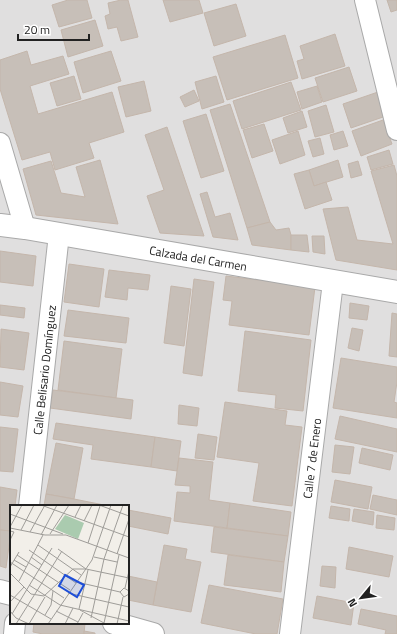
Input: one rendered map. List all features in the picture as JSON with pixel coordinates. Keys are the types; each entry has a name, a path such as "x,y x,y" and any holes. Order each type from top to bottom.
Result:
{"street":[{"path":"365,0 397,130"},
{"path":"0,142 25,228"},
{"name":"Calzada del Carmen","path":"0,225 25,228 397,292"},
{"name":"Calle Belisario Domínguez","path":"29,505 59,234"},
{"name":"Calle 7 de Enero","path":"290,634 333,282"},
{"path":"0,591 10,594"},
{"path":"14,634 15,624"},
{"path":"118,624 154,634"}],"shaded area":[{"path":"0,0 397,0 397,634 0,634"}],"building":[{"path":"68,0 87,0 92,18 59,27 52,5"},
{"path":"128,0 138,37 121,41 117,27 108,29 105,16 110,14 108,3"},
{"path":"163,0 199,0 203,13 170,22"},
{"path":"387,0 397,0 397,10 391,12"},
{"path":"236,4 246,36 214,46 204,13"},
{"path":"95,20 103,46 68,57 61,30"},
{"path":"335,34 345,66 302,79 297,61 304,59 300,46"},
{"path":"285,35 298,78 227,100 213,57"},
{"path":"27,51 31,65 63,56 69,74 30,86 38,114 112,92 124,132 89,143 94,158 55,170 50,152 22,160 0,89 0,60"},
{"path":"111,51 121,81 83,93 74,62"},
{"path":"349,67 357,91 323,102 315,78"},
{"path":"74,76 81,99 57,106 50,83"},
{"path":"216,76 224,102 202,109 195,82"},
{"path":"144,81 151,111 126,117 118,87"},
{"path":"291,82 301,110 242,129 233,101"},
{"path":"317,86 322,102 302,109 297,92"},
{"path":"194,90 199,101 185,107 180,97"},
{"path":"378,92 386,116 351,128 343,104"},
{"path":"230,104 270,222 247,228 210,110"},
{"path":"326,105 334,132 315,137 308,111"},
{"path":"302,111 307,127 288,133 283,118"},
{"path":"206,114 224,171 201,178 183,121"},
{"path":"383,120 392,144 361,156 352,131"},
{"path":"264,124 273,151 252,158 243,130"},
{"path":"167,127 204,236 160,233 147,196 164,190 145,135"},
{"path":"298,131 305,155 280,164 272,140"},
{"path":"343,131 348,146 334,150 330,135"},
{"path":"320,138 324,154 313,157 308,141"},
{"path":"389,150 393,164 371,170 367,157"},
{"path":"100,160 118,224 36,215 23,169 51,161 61,193 85,197 76,167"},
{"path":"338,160 343,177 314,186 309,170"},
{"path":"358,161 362,175 351,178 348,164"},
{"path":"394,165 397,176 397,270 336,260 323,209 348,207 357,240 393,244 371,171"},
{"path":"309,170 314,186 326,182 332,200 305,209 294,174"},
{"path":"207,192 215,217 230,213 238,240 213,237 200,194"},
{"path":"270,222 276,230 289,228 291,235 291,250 252,245 247,228"},
{"path":"291,235 307,235 309,252 291,250"},
{"path":"312,236 324,236 325,254 313,252"},
{"path":"0,251 36,256 33,286 0,282"},
{"path":"69,264 104,269 99,307 64,302"},
{"path":"109,270 150,275 148,290 128,288 127,300 105,297"},
{"path":"226,276 315,287 309,335 229,325 232,301 223,300"},
{"path":"194,279 214,282 202,376 183,373"},
{"path":"171,286 191,289 184,346 164,343"},
{"path":"350,303 369,306 367,320 349,318"},
{"path":"0,305 25,308 24,318 0,315"},
{"path":"68,310 129,318 126,343 64,336"},
{"path":"392,313 397,314 397,357 389,356"},
{"path":"352,328 363,330 359,351 348,348"},
{"path":"1,329 29,333 24,370 0,367"},
{"path":"245,331 311,340 303,411 275,408 276,395 238,391"},
{"path":"64,341 122,349 116,398 58,390"},
{"path":"341,358 397,367 397,382 394,402 397,403 397,418 333,408"},
{"path":"0,382 23,386 18,417 0,415"},
{"path":"53,390 133,400 131,419 50,408"},
{"path":"225,402 287,411 285,425 302,427 292,506 253,501 259,463 217,457"},
{"path":"179,405 199,408 197,426 178,424"},
{"path":"340,416 397,429 397,452 335,439"},
{"path":"56,423 155,437 151,467 91,459 93,445 53,439"},
{"path":"0,427 18,429 13,472 0,471"},
{"path":"198,434 217,437 214,460 195,458"},
{"path":"155,437 181,441 177,471 151,467"},
{"path":"56,443 83,448 74,499 46,494"},
{"path":"335,445 354,447 350,474 332,472"},
{"path":"362,448 393,455 390,470 359,463"},
{"path":"179,458 213,462 209,500 230,503 227,528 174,521 177,492 190,493 190,486 175,485"},
{"path":"335,480 372,487 368,509 331,502"},
{"path":"0,487 17,490 15,505 10,505 10,531 0,530"},
{"path":"46,494 104,505 44,505"},
{"path":"373,495 397,500 397,515 370,509"},
{"path":"230,503 291,512 288,536 227,528"},
{"path":"331,506 350,509 349,521 329,518"},
{"path":"354,509 374,512 373,525 352,521"},
{"path":"129,510 171,518 168,534 129,526"},
{"path":"377,515 395,518 394,530 376,528"},
{"path":"214,527 288,536 284,562 211,552"},
{"path":"0,530 10,531 6,568 0,566"},
{"path":"164,545 187,549 185,559 201,562 191,612 153,605"},
{"path":"349,547 393,556 389,577 346,569"},
{"path":"228,555 284,562 281,592 224,585"},
{"path":"322,566 336,567 335,588 320,586"},
{"path":"129,576 157,582 153,605 129,600"},
{"path":"209,585 283,599 277,634 256,634 201,623"},
{"path":"317,596 354,603 351,625 313,618"},
{"path":"361,609 397,616 397,634 385,634 386,630 358,624"},
{"path":"34,624 85,624 84,634 43,634 33,632"},
{"path":"84,631 95,633 95,634 84,634"}]}
